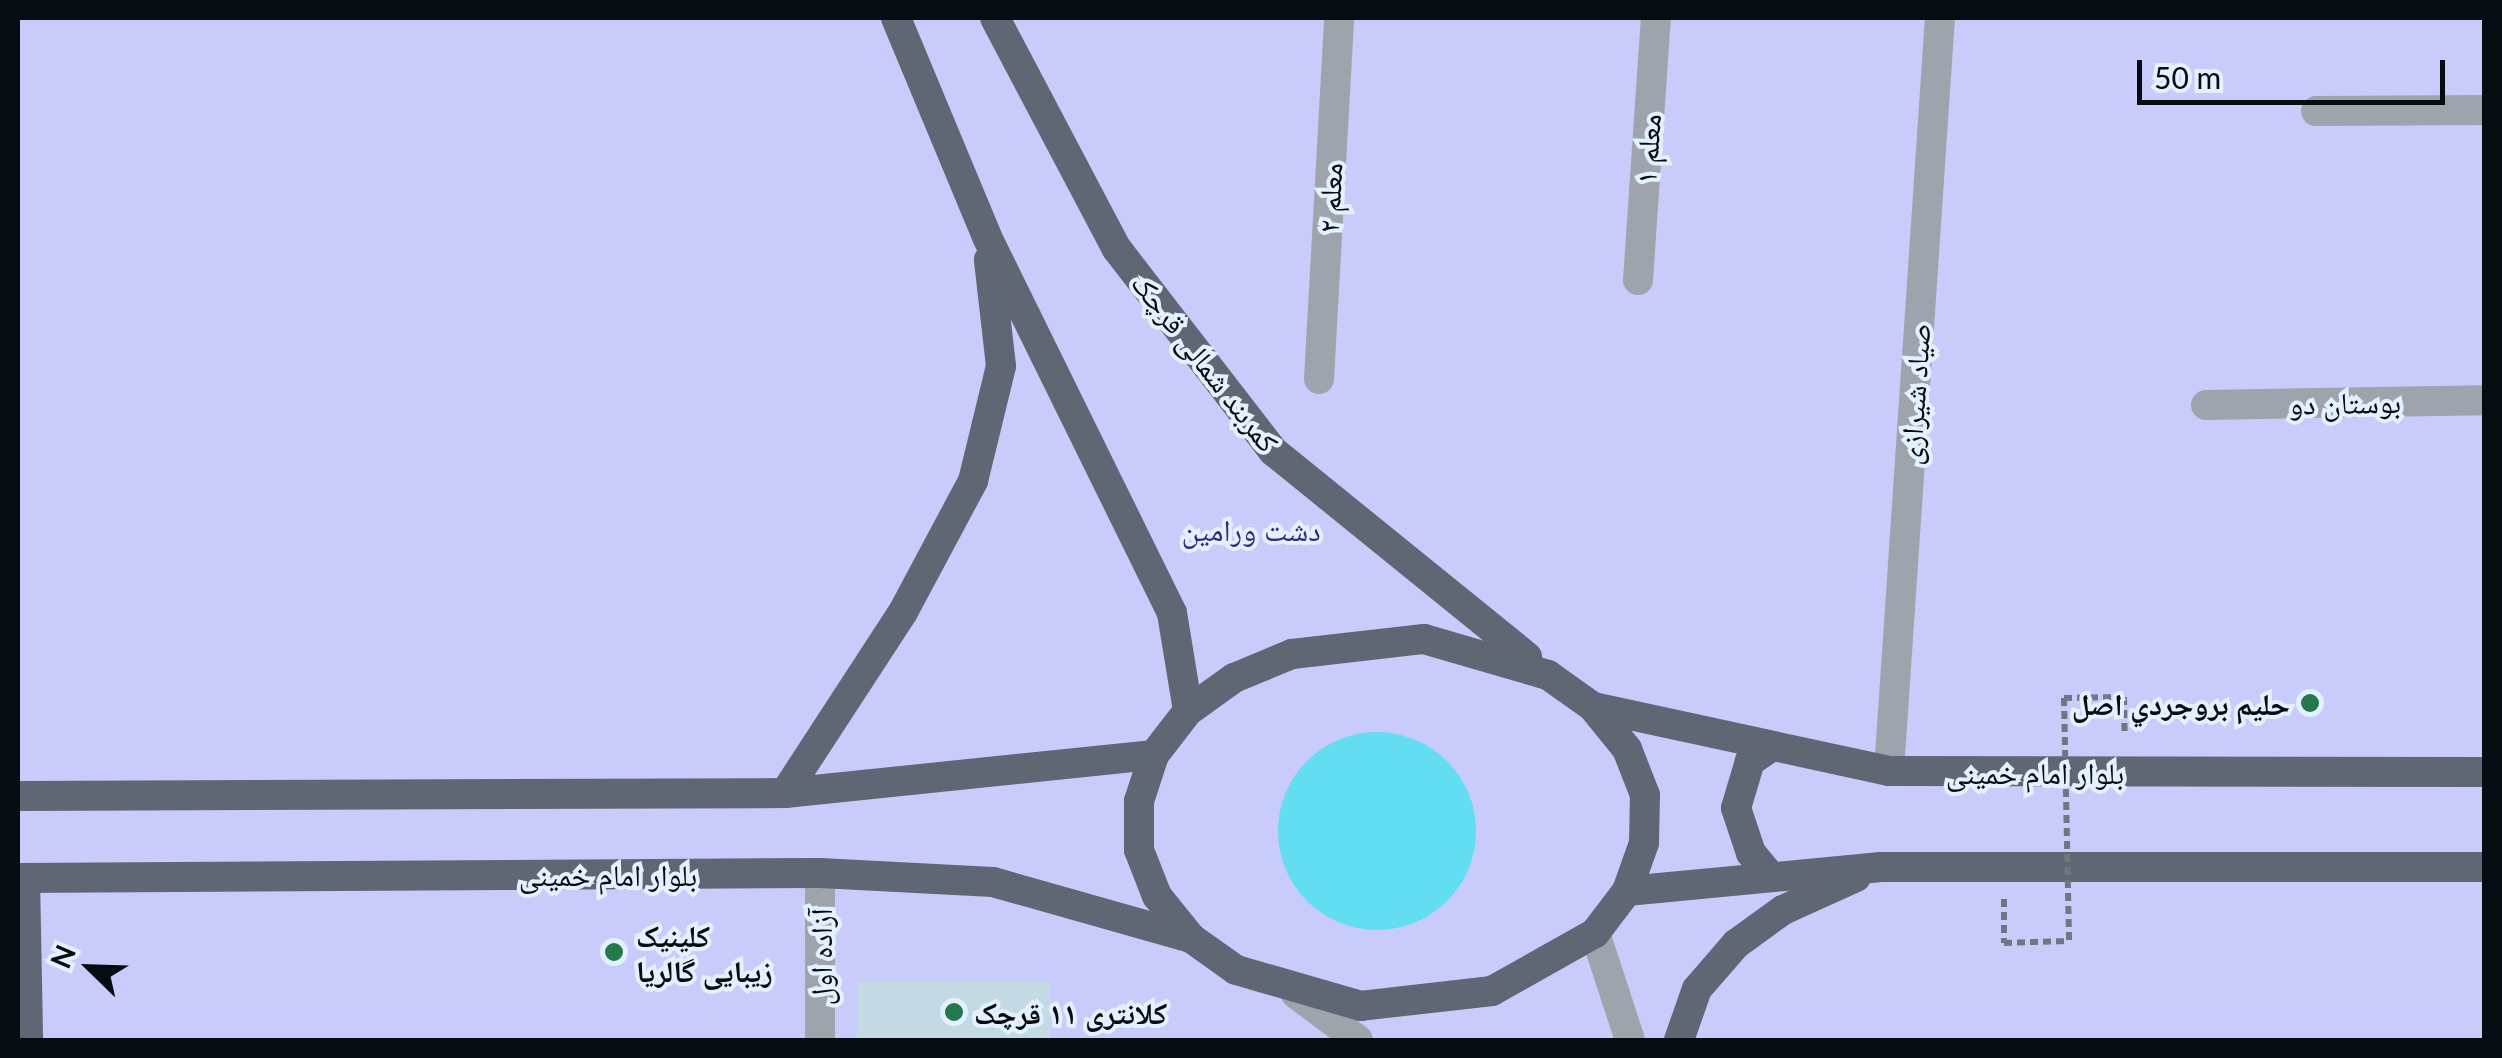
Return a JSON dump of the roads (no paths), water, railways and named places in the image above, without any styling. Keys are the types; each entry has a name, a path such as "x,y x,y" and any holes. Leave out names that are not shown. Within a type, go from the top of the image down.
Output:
{"main road":[{"path":"896,18 987,238 1172,614 1188,711"},
{"name":"کمربند شمالی قرچک","path":"995,18 1117,250 1274,451 1548,675"},
{"path":"784,793 903,612 973,480 1000,366 987,238"},
{"path":"1424,639 1548,675 1594,707 1627,749 1645,795 1644,844 1627,891 1595,934 1492,992 1361,1006 1296,994 1236,970 1191,938 1157,896 1139,850 1139,801 1154,755 1188,711 1234,678 1357,641 1424,639"},
{"name":"بلوار امام خمینی","path":"1594,707 1889,772 2484,772"},
{"path":"1768,748 1750,760 1736,808 1751,853 1770,876"},
{"path":"18,796 784,793 1154,755"},
{"path":"1627,891 1881,866 2484,868"},
{"path":"1679,1040 1697,989 1736,944 1783,910 1881,866"},
{"name":"بلوار امام خمینی","path":"21,878 820,873 993,882 1191,938"},
{"path":"21,878 28,1040"}],"street":[{"name":"معلم ۲","path":"1319,379 1339,18"},
{"name":"معلم ۱","path":"1638,280 1656,18"},
{"name":"صیاد شیرازی","path":"1889,772 1940,18"},
{"path":"2316,112 2484,110"},
{"name":"بوستان دو","path":"2206,405 2484,400"},
{"name":"آزاده اول","path":"820,873 820,1040"},
{"path":"1595,934 1630,1040"},
{"path":"1296,994 1358,1040"}],"place":[{"name":"حليم بروجردي اصل","path":"2310,703"},
{"name":"کلینیک زیبایی گالریا","path":"614,952"},
{"name":"کلانتری ۱۱ قرچک","path":"954,1012"}],"park label":[{"name":"دشت ورامین","path":"1251,529"}]}
